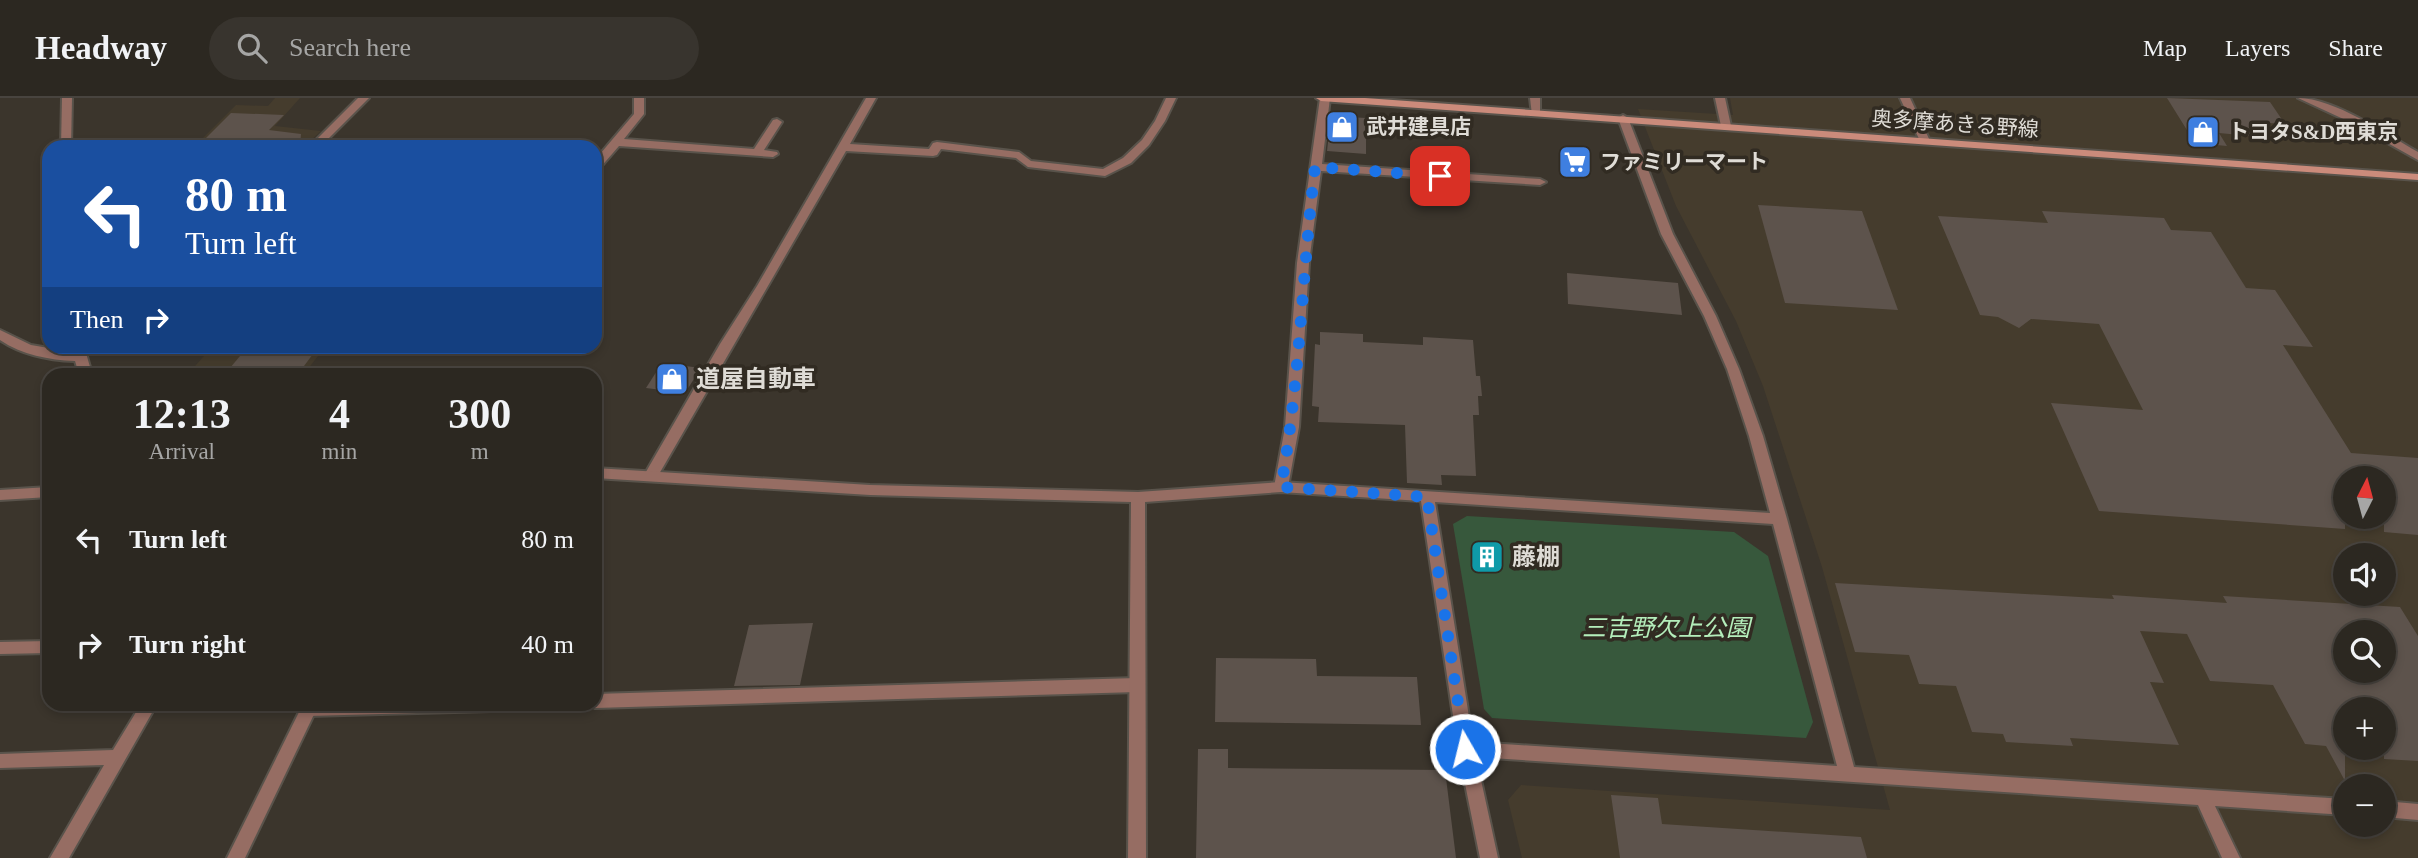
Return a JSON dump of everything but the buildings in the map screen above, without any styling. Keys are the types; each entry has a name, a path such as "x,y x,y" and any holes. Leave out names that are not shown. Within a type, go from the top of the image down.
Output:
{"main road":[{"name":"奥多摩あきる野線","path":"1323,98 2418,177"}],"street":[{"path":"66,140 67,98"},
{"path":"321,140 364,98"},
{"path":"602,158 639,114 639,98"},
{"path":"650,477 871,98"},
{"path":"842,147 933,153 937,145 1019,155 1028,164 1105,173 1116,169 1142,149 1171,98"},
{"path":"1281,487 1292,427 1303,263 1323,98"},
{"path":"1535,98 1536,113"},
{"path":"1720,98 1726,125"},
{"path":"1905,98 1925,141"},
{"path":"2303,98 2356,121 2418,158"},
{"path":"1623,118 1667,234 1710,316 1733,369 1780,519 1848,774"},
{"path":"757,153 777,122"},
{"path":"615,142 773,154"},
{"path":"1315,167 1540,182"},
{"path":"0,334 7,341 42,351"},
{"path":"602,474 870,490 1138,497 1281,487 1780,519"},
{"path":"0,495 42,492"},
{"path":"1137,858 1138,497"},
{"path":"1427,497 1465,749 1489,858"},
{"path":"0,648 42,647"},
{"path":"602,701 1138,685"},
{"path":"59,858 145,711"},
{"path":"236,858 307,711"},
{"path":"1465,749 2333,806"},
{"path":"0,761 117,757"},
{"path":"2203,797 2231,858"},
{"path":"2396,810 2418,812"}],"shaded area":[{"path":"275,98 300,98 275,126 321,131 311,140 201,140 236,105 268,106"},
{"path":"1730,98 2418,98 2418,858 1522,858 1508,800 1521,785 1890,810 1822,567 1763,386 1736,321 1676,206 1638,109 1733,115"},
{"path":"206,354 320,354 309,368 193,368"}],"green space":[{"name":"三吉野欠上公園","path":"1467,516 1734,532 1768,556 1813,722 1806,738 1492,718 1484,709 1453,524"}],"place":[{"name":"武井建具店","path":"1342,127"},
{"name":"トヨタS&D西東京","path":"2203,132"},
{"name":"ファミリーマート","path":"1575,162"},
{"name":"道屋自動車","path":"672,379"},
{"name":"藤棚","path":"1487,557"}],"route":[{"path":"1440,176 1315,167 1303,263 1292,427 1281,487 1427,497 1465,749"}]}
